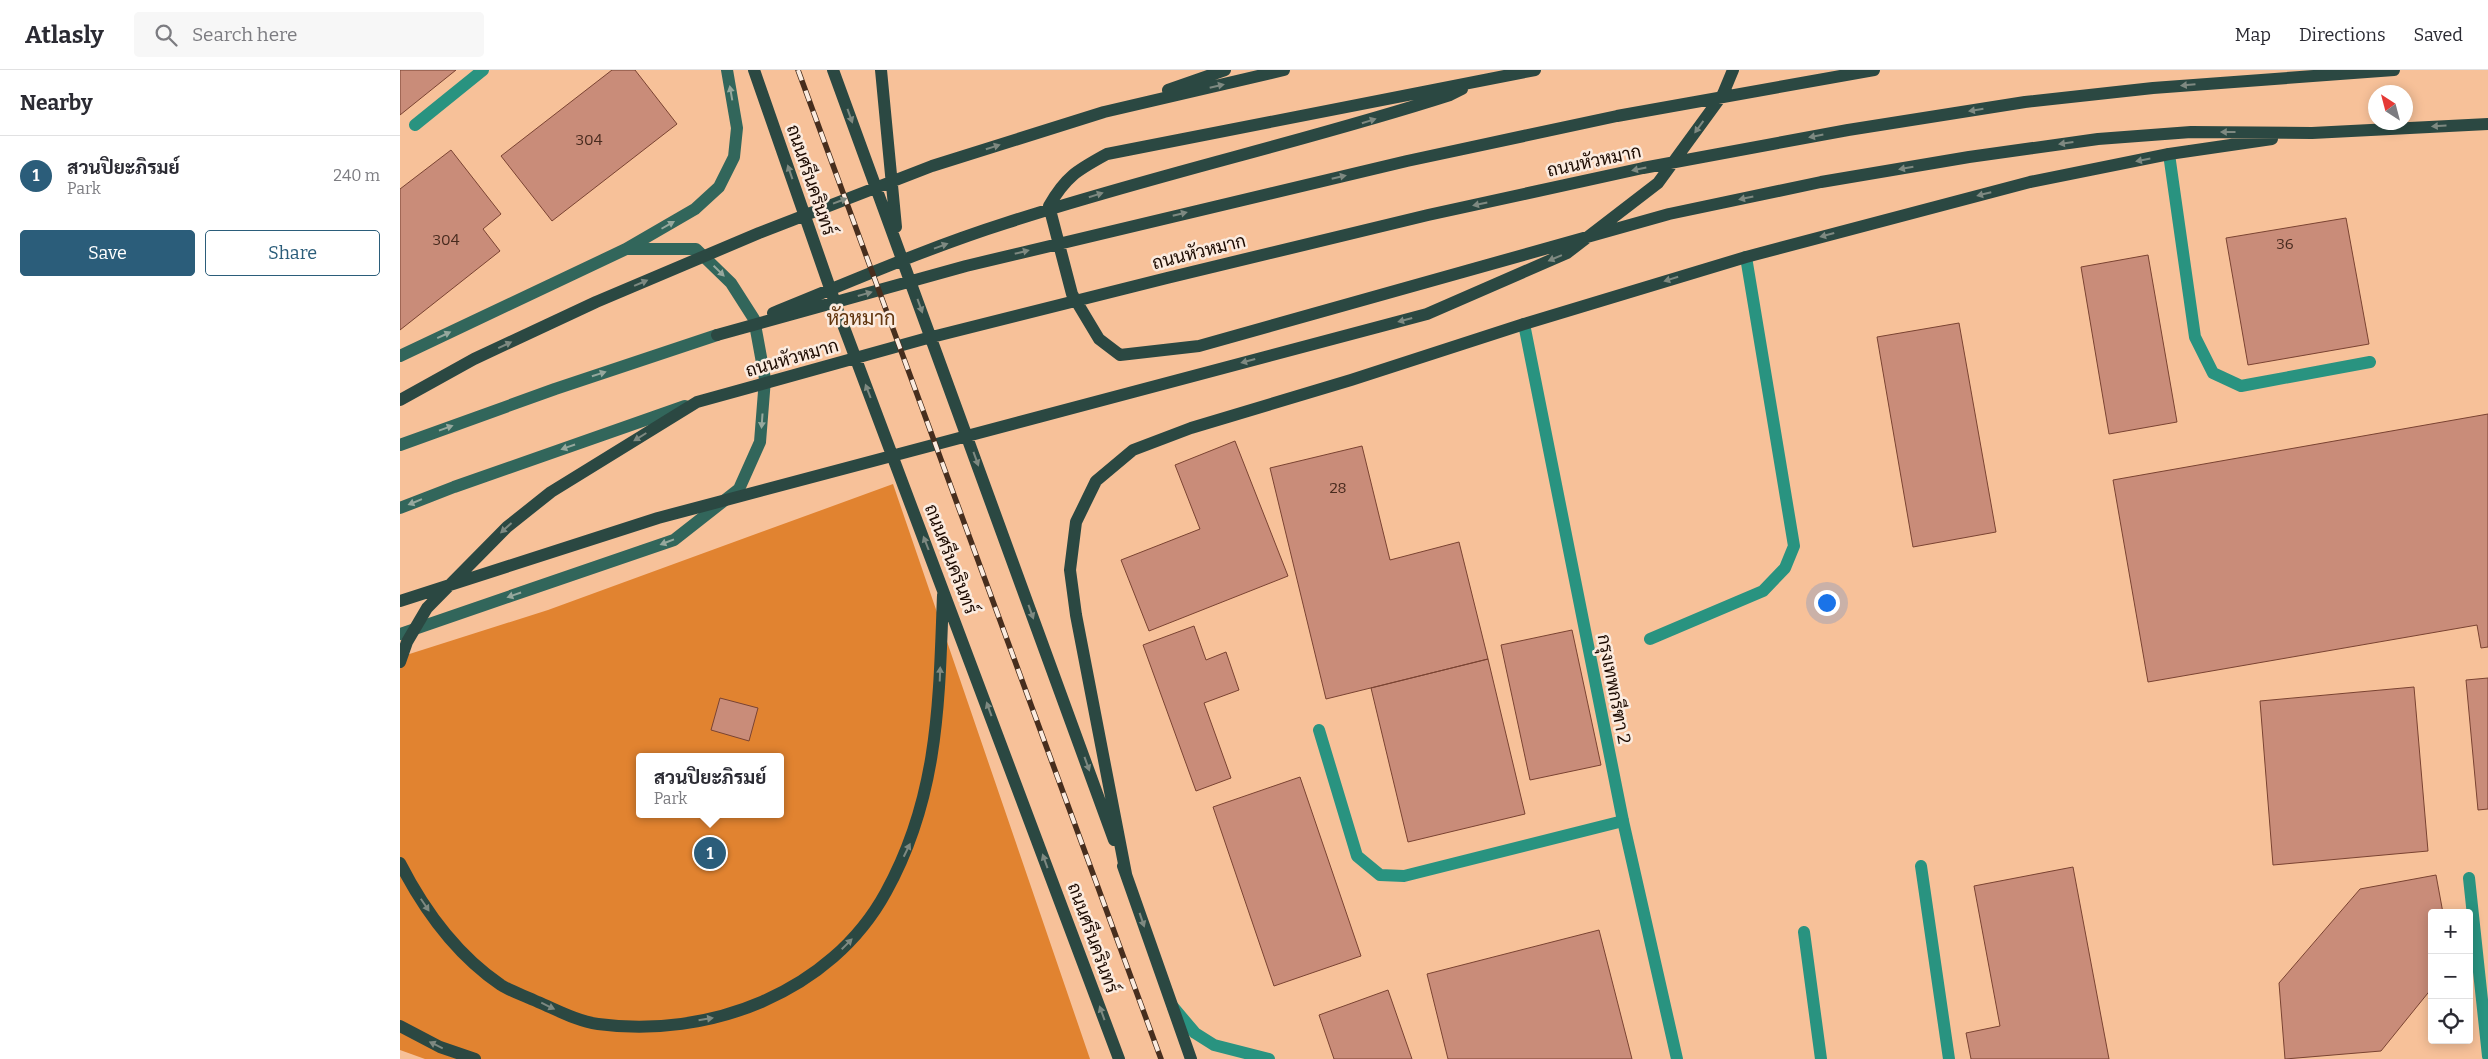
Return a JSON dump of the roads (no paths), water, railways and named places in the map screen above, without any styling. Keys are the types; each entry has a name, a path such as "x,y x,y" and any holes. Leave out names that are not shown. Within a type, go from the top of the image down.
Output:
{"main road":[{"path":"400,356 626,249 695,209 719,187 734,157 737,128 727,70"},
{"name":"ถนนศรีนครินทร์","path":"754,70 839,314 944,588 1119,1059"},
{"path":"833,70 898,244 1192,1059"},
{"path":"882,70 898,244"},
{"path":"400,400 474,359 596,302 759,233 932,166 1104,112 1225,70"},
{"path":"1104,112 1284,70"},
{"path":"717,336 905,259 1005,223 1128,186 1360,124 1450,95 1500,70"},
{"path":"1535,70 1107,154 1076,171 1060,186 1049,206 1072,294 1099,339 1120,355 1153,352 1198,346 1669,214 1821,182 1969,157 2098,139 2191,132 2312,133 2488,124"},
{"path":"400,601 658,518 1427,314 1567,253 1658,183 1722,94 1733,70"},
{"path":"400,445 555,388 717,336 966,266 1408,161 1617,116 1874,70"},
{"name":"ถนนหัวหมาก","path":"400,508 454,487 697,402 924,339 1428,215 1653,166 1848,130 2025,102 2190,85 2394,70"},
{"path":"1126,874 1076,615 1070,570 1076,522 1096,481 1133,450 1191,428 1351,380 1524,324 1746,256 2030,182 2169,154 2312,133"},
{"path":"400,634 674,540 739,489 760,442 765,378 754,319 731,284 696,249 626,249"},
{"path":"400,662 407,642 427,608 507,527 551,492 697,402"},
{"path":"400,863 423,904 468,958 502,986 563,1014 596,1024 649,1028 731,1015 778,994 819,970 852,940 886,894 912,841 929,779 939,706 944,588"},
{"path":"400,1026 440,1047 475,1059"}],"street":[{"path":"415,125 483,70"},
{"path":"2169,154 2195,337 2213,373 2241,386 2370,362"},
{"path":"1650,639 1762,591 1785,568 1794,546 1746,256"},
{"name":"กรุงเทพกรีฑา 2","path":"1524,324 1623,821 1677,1059"},
{"path":"1319,730 1357,856 1380,875 1404,876 1623,821"},
{"path":"1921,866 1949,1059"},
{"path":"2469,878 2488,1056"},
{"path":"1804,932 1822,1059"},
{"path":"1172,1005 1195,1033 1214,1045 1268,1059"}],"railway":[{"path":"798,70 1161,1059"}],"place":[{"name":"สวนปิยะภิรมย์","path":"710,853"}],"district":[{"name":"หัวหมาก","path":"861,318"}]}
